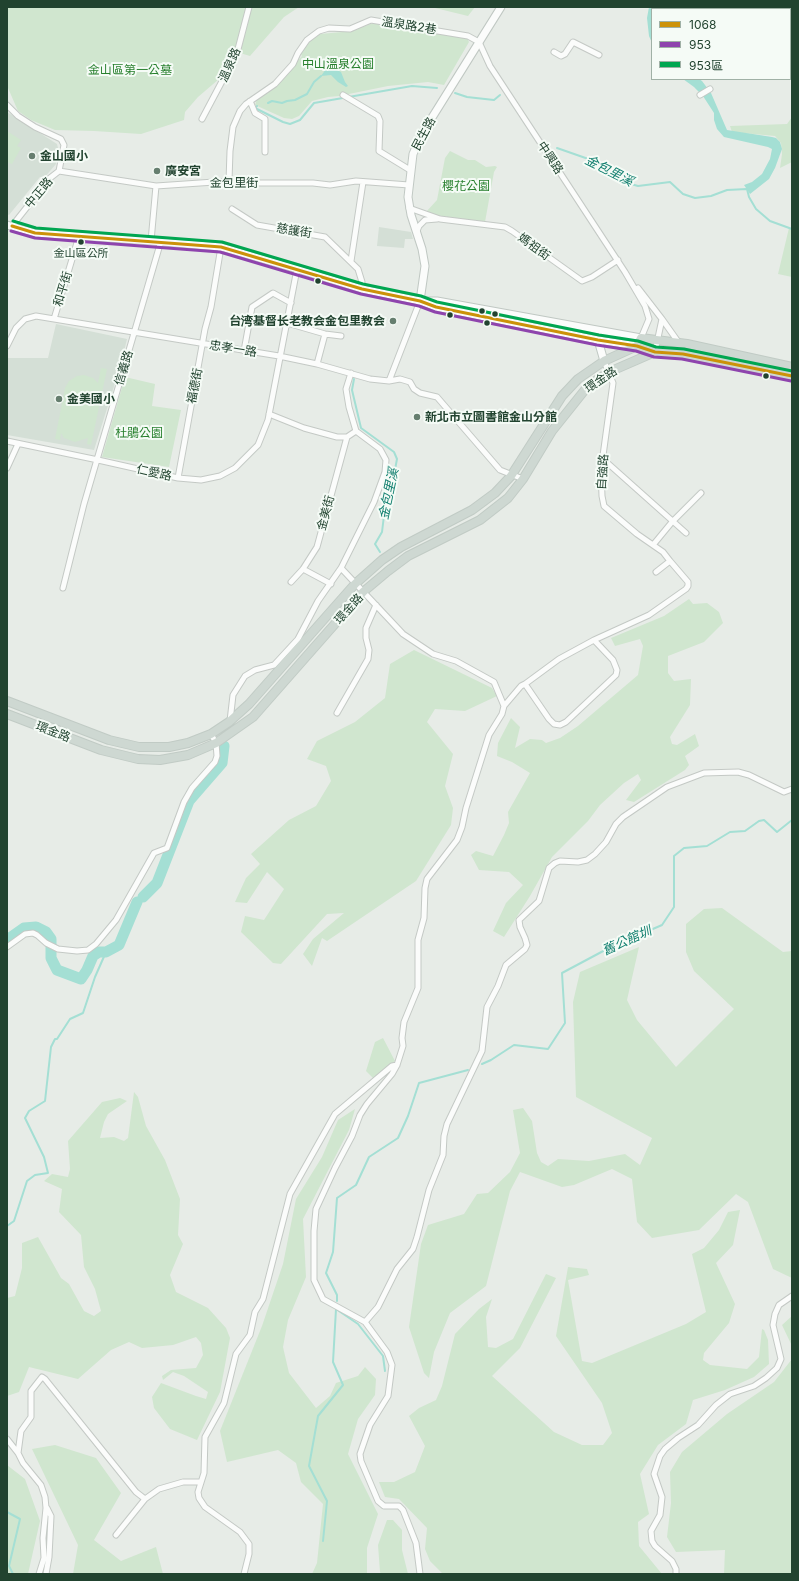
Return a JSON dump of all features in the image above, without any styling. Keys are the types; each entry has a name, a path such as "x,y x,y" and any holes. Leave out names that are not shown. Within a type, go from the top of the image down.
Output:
{"main road":[{"path":"792,367 781,370 683,354 655,352 637,346 641,338 679,344 781,370 792,376"},
{"name":"環金路","path":"7,701 109,740 140,747 169,747 188,743 211,734 230,722 249,704 355,584 382,560 401,547 472,510 495,493 512,475 562,396 578,379 604,361 637,346"},
{"name":"環金路","path":"7,714 101,750 138,759 160,760 188,755 216,743 253,717 364,592 388,571 408,556 480,520 508,498 523,479 552,431 573,402 588,386 609,372 655,352"}],"street":[{"name":"溫泉路","path":"202,119 237,53 248,7"},
{"name":"民生路","path":"420,301 425,266 422,249 409,208 408,197 413,154 423,132 501,7"},
{"name":"溫泉路2巷","path":"250,101 275,84 292,64 307,40 323,29 350,29 371,20 468,36 480,42"},
{"name":"中興路","path":"480,42 490,66 618,260 646,306 649,319 641,338"},
{"path":"554,52 561,56 565,54 573,42 599,55"},
{"path":"700,95 710,89"},
{"path":"343,95 378,116 380,121 379,150 410,170"},
{"path":"228,181 233,127 240,111 250,101 255,113 265,119 265,152"},
{"name":"中正路","path":"7,104 24,119 60,139 64,145 59,171 50,178 9,228"},
{"name":"金包里街","path":"59,171 156,186 228,181 260,183 313,183 330,185 356,181 409,185"},
{"path":"351,261 363,182"},
{"path":"151,241 156,186"},
{"name":"媽祖街","path":"409,208 440,218 505,227 512,230 582,281 592,277 618,260"},
{"name":"慈護街","path":"232,209 258,225 325,237 358,269 362,282 362,289"},
{"name":"媽祖街","path":"417,231 419,226 425,220 440,218"},
{"path":"9,228 35,233 161,241 221,247 297,268 362,289 420,301 436,307 598,340 637,346"},
{"name":"和平街","path":"54,319 79,236"},
{"name":"信義路","path":"63,588 84,504 161,241"},
{"name":"福德街","path":"178,478 221,247"},
{"name":"仁愛路","path":"7,441 178,478 202,480 220,476 235,468 258,445 269,414 297,268"},
{"name":"中興路","path":"625,272 662,319 679,344"},
{"path":"244,351 252,307 273,293 291,303"},
{"path":"420,301 436,301 641,338"},
{"path":"389,381 420,301"},
{"name":"忠孝一路","path":"7,346 16,328 25,319 36,316 202,345 279,356 317,364 370,379 389,381 400,380 410,382 414,389 420,393 437,397 500,470 523,479"},
{"path":"655,352 662,319"},
{"path":"287,323 325,334 341,336"},
{"path":"317,364 325,334"},
{"path":"598,340 604,361"},
{"name":"自強路","path":"594,640 649,615 686,589 688,586 688,582 663,552 604,506 601,470 613,383 604,361"},
{"path":"230,722 233,695 245,676 255,670 274,665 298,639 318,601 341,568 374,502 385,472 386,460 380,450 356,431 349,407 346,389 351,373"},
{"path":"269,414 304,428 337,438 347,437 356,431"},
{"name":"金美街","path":"291,582 303,569 317,547 347,437"},
{"path":"7,468 18,444"},
{"path":"603,459 686,533"},
{"path":"653,545 672,522 701,493"},
{"path":"656,572 670,561"},
{"path":"341,568 403,634 433,654 456,661 494,682 504,706"},
{"path":"303,569 331,584"},
{"path":"337,713 368,659 369,650 366,638 366,628 376,605"},
{"path":"420,1574 416,1543 403,1510 399,1506 384,1506 378,1501 361,1461 360,1454 370,1425 388,1396 392,1365 387,1352 365,1322 323,1299 314,1280 314,1230 316,1209 352,1136 360,1115 367,1104 392,1074 397,1065 403,1046 402,1038 404,1022 418,988 418,940 424,918 425,888 427,879 446,855 460,833 488,735 502,714 504,706 521,686 559,659 594,640 616,664 616,675 566,722 560,725 554,724 549,719 525,684"},
{"path":"7,947 25,934 33,933 55,948 77,951 88,950 96,944 116,920 154,853 167,848 184,802 192,788 215,762 217,756 216,743 211,734"},
{"path":"365,1322 378,1307 397,1269 413,1249 429,1190 442,1159 444,1136 447,1124 482,1051 487,1007 498,986 506,965 525,949 527,945 519,920 539,901 549,868 555,863 587,860 606,842 616,824 623,817 667,787 704,773 738,772 749,775 784,792 792,789"},
{"path":"244,1574 249,1554 249,1544 240,1532 205,1507 199,1498 198,1492 204,1474 205,1437 224,1403 236,1354 250,1335 255,1312 263,1299 270,1268 284,1224 290,1194 335,1114 392,1066 397,1065"},
{"path":"676,1574 676,1569 672,1561 655,1546 652,1541 651,1531 660,1515 662,1497 654,1474 660,1456 665,1449 678,1438 698,1425 721,1401 730,1394 754,1386 777,1368 781,1359 773,1325 775,1314 779,1305 792,1296"},
{"path":"18,1453 21,1431 31,1417 31,1391 42,1378 45,1379 136,1492 145,1499"},
{"path":"7,1439 18,1453 23,1463 41,1485 45,1497 46,1508 43,1538 44,1558 39,1574"},
{"path":"116,1535 145,1499 159,1489 183,1482 201,1482"},
{"path":"46,1508 51,1516 49,1557 46,1574"}],"shaded area":[{"name":"金山國小","path":"7,112 57,144 58,148 56,164 44,178 40,177 9,215 7,214"},
{"path":"379,227 411,232 413,239 405,239 404,248 377,246"},
{"name":"金美國小","path":"56,324 127,339 121,364 94,450 7,435 7,358 48,358"}],"green space":[{"name":"金山區第一公墓","path":"7,7 246,7 236,51 226,73 198,97 185,112 184,120 141,134 55,130 31,120 18,111 8,88 7,80"},
{"path":"252,7 299,7 284,17 250,56 240,53"},
{"path":"431,7 475,7 468,16"},
{"name":"中山溫泉公園","path":"373,23 467,38 469,42 444,85 428,82 388,86 328,97 312,101 299,116 292,119 284,118 255,105 257,99 281,80 302,56 300,53 308,43 320,34 353,31"},
{"path":"792,117 792,162 780,168 782,154 781,143 775,136 732,132 730,126 787,124"},
{"path":"7,131 21,140 17,146 21,148 12,164 7,162"},
{"name":"櫻花公園","path":"450,151 468,160 475,160 486,167 497,167 494,172 485,222 434,215 426,212 437,200 445,158"},
{"path":"789,228 792,229 792,277 778,274"},
{"path":"101,368 107,369 91,445 87,444 88,438 75,442 64,438 61,433 60,440 55,439 65,388 69,381 77,376 84,375 93,378 98,383"},
{"name":"杜鵑公園","path":"125,377 155,384 152,406 181,410 169,467 102,457"},
{"path":"689,599 693,604 707,603 719,612 723,623 704,642 668,656 668,673 674,681 691,679 690,705 670,737 672,744 677,745 695,734 699,746 685,756 689,765 685,770 634,802 626,800 641,780 638,774 624,783 600,805 588,821 552,857 530,896 504,937 493,931 506,903 523,885 509,872 479,870 471,855 476,851 493,856 509,823 508,812 530,773 512,762 497,756 498,743 511,718 520,727 515,748 530,739 542,740 546,743 560,738 578,726 638,675 643,646 640,639 615,646 611,638 664,616"},
{"path":"414,650 492,688 497,696 465,711 435,709 427,722 453,754 445,786 453,808 451,825 416,881 327,941 322,938 312,966 303,954 313,939 344,913 327,914 281,964 273,963 241,932 245,916 264,920 284,889 267,872 247,903 235,902 246,878 260,864 251,854 289,820 316,806 331,781 326,766 307,759 317,741 355,722 385,698 390,664"},
{"path":"722,908 783,952 792,951 792,1278 773,1269 748,1202 736,1194 699,1230 652,1238 637,1222 632,1179 612,1169 574,1185 562,1187 520,1172 510,1191 486,1286 450,1313 434,1352 429,1378 424,1373 409,1327 421,1244 428,1225 464,1214 477,1194 488,1193 510,1172 520,1153 513,1110 523,1108 532,1121 537,1153 541,1162 548,1166 558,1159 589,1161 625,1154 640,1165 652,1138 576,1097 573,1002 580,972 639,947 627,1000 637,1020 676,1067 734,1009 694,971 686,952 686,924 704,909"},
{"path":"383,1038 395,1061 374,1079 366,1071 375,1042"},
{"path":"134,1092 138,1097 146,1126 165,1160 180,1199 178,1235 183,1244 170,1275 176,1292 208,1308 226,1328 230,1338 220,1392 197,1440 170,1429 154,1408 152,1397 161,1383 206,1399 208,1392 184,1376 173,1372 163,1380 162,1376 171,1370 196,1368 203,1355 201,1343 196,1337 173,1345 142,1348 129,1342 111,1350 78,1379 29,1367 19,1392 7,1396 7,1298 15,1296 22,1268 22,1243 38,1237 61,1278 69,1284 84,1311 94,1316 101,1311 95,1289 84,1267 81,1235 59,1212 62,1189 44,1181 52,1174 68,1177 70,1169 68,1141 102,1102 120,1098 127,1101 108,1114 104,1122 100,1138 114,1137 124,1141 128,1138"},
{"path":"355,1109 349,1130 303,1219 306,1277 288,1320 283,1347 289,1373 316,1408 330,1396 336,1383 358,1376 365,1367 376,1379 375,1395 358,1419 348,1454 378,1514 367,1548 367,1574 312,1574 317,1563 323,1504 301,1482 296,1463 278,1450 227,1462 220,1431 262,1326 283,1264 296,1199 322,1157 338,1120"},
{"path":"740,1210 733,1245 716,1263 735,1304 729,1323 704,1353 703,1360 710,1365 747,1369 759,1357 762,1329 764,1330 768,1340 769,1364 754,1377 725,1390 693,1400 686,1424 658,1445 640,1474 649,1514 638,1522 639,1546 662,1574 443,1574 430,1561 425,1549 427,1528 399,1499 385,1497 379,1482 394,1482 415,1472 425,1446 409,1416 419,1408 436,1400 442,1386 455,1334 479,1309 492,1299 486,1317 488,1347 496,1348 513,1339 546,1274 556,1278 520,1348 492,1376 554,1432 582,1445 603,1445 612,1433 602,1403 556,1336 568,1267 587,1269 589,1275 568,1280 582,1361 592,1363 686,1324 706,1312 692,1254 704,1248 719,1230 728,1212"},
{"path":"792,1316 792,1346 782,1325"},
{"path":"792,1359 792,1574 724,1574 725,1550 676,1552 667,1537 671,1503 670,1472 682,1452 727,1414 774,1382"},
{"path":"55,1445 96,1458 121,1493 94,1540 121,1561 156,1547 163,1574 73,1574 78,1545 32,1449"},
{"path":"7,1465 25,1479 40,1521 28,1574 7,1574"},
{"path":"387,1520 393,1520 402,1530 402,1550 408,1574 381,1574 380,1572 378,1545"}],"water":[{"path":"649,7 665,7 651,8 651,41 649,36 647,18"},
{"path":"326,69 341,72 348,86 346,87 338,82 331,75 321,76"},
{"path":"684,80 702,81 711,93 727,130 772,137 776,138 780,142 782,149 769,179 750,194 744,185 752,182 762,174 770,159 772,149 724,137 717,129 714,120 714,113 703,96"}],"waterway":[{"path":"268,103 272,101 282,103 295,100 307,94 314,82 321,76"},
{"name":"金包里溪","path":"257,106 255,108 290,124 300,120 314,103 412,86 437,88"},
{"name":"金包里溪","path":"455,93 467,97 494,100 500,95"},
{"name":"金包里溪","path":"557,148 597,162 624,182 638,186 670,182 683,194 695,198 711,196 727,190 747,189 749,197 756,209 770,221 792,229"},
{"name":"金包里溪","path":"354,379 352,390 361,428 394,452 397,459 393,480 386,499 382,532 375,544 380,552"},
{"path":"143,897 157,883 189,801 222,763 224,746"},
{"name":"舊公館圳","path":"482,1064 514,1045 548,1049 565,1023 562,973 607,949 662,925 674,907 674,856 684,848 707,846 730,832 745,831 759,821 764,820 777,832 792,820"},
{"name":"金包里溪","path":"7,940 24,928 36,927 46,932 51,939 51,958 57,970 81,979 93,956 99,952 106,952 119,945 137,902"},
{"path":"7,1226 14,1221 27,1181 35,1175 48,1173 44,1157 25,1118 29,1111 45,1101 51,1047 70,1019 83,1013 95,977 106,952"},
{"name":"舊公館圳","path":"337,1301 337,1295 326,1273 333,1252 337,1198 356,1185 369,1157 398,1138 408,1116 419,1083 468,1070"},
{"path":"336,1309 358,1324 383,1356 385,1371"},
{"name":"舊公館圳","path":"323,1541 327,1501 309,1466 318,1416 343,1385 333,1362 336,1309"},
{"path":"7,1512 20,1519 9,1566 13,1574"}],"transit line":[{"name":"953區","path":"13,221 36,228 222,242 363,284 421,296 437,302 599,335 638,341 656,347 684,349 792,371"},
{"name":"1068","path":"12,226 35,233 221,247 362,289 420,301 436,307 598,340 637,346 655,352 683,354 792,376"},
{"name":"953","path":"11,231 35,238 220,252 361,294 419,306 435,312 597,345 636,351 654,357 682,359 791,381"}],"place":[{"name":"金山國小","path":"32,156"},
{"name":"廣安宮","path":"157,171"},
{"name":"金山區公所","path":"81,242"},
{"name":"台湾基督长老教会金包里教会","path":"393,321"},
{"name":"金美國小","path":"59,399"},
{"name":"新北市立圖書館金山分館","path":"417,417"}]}
